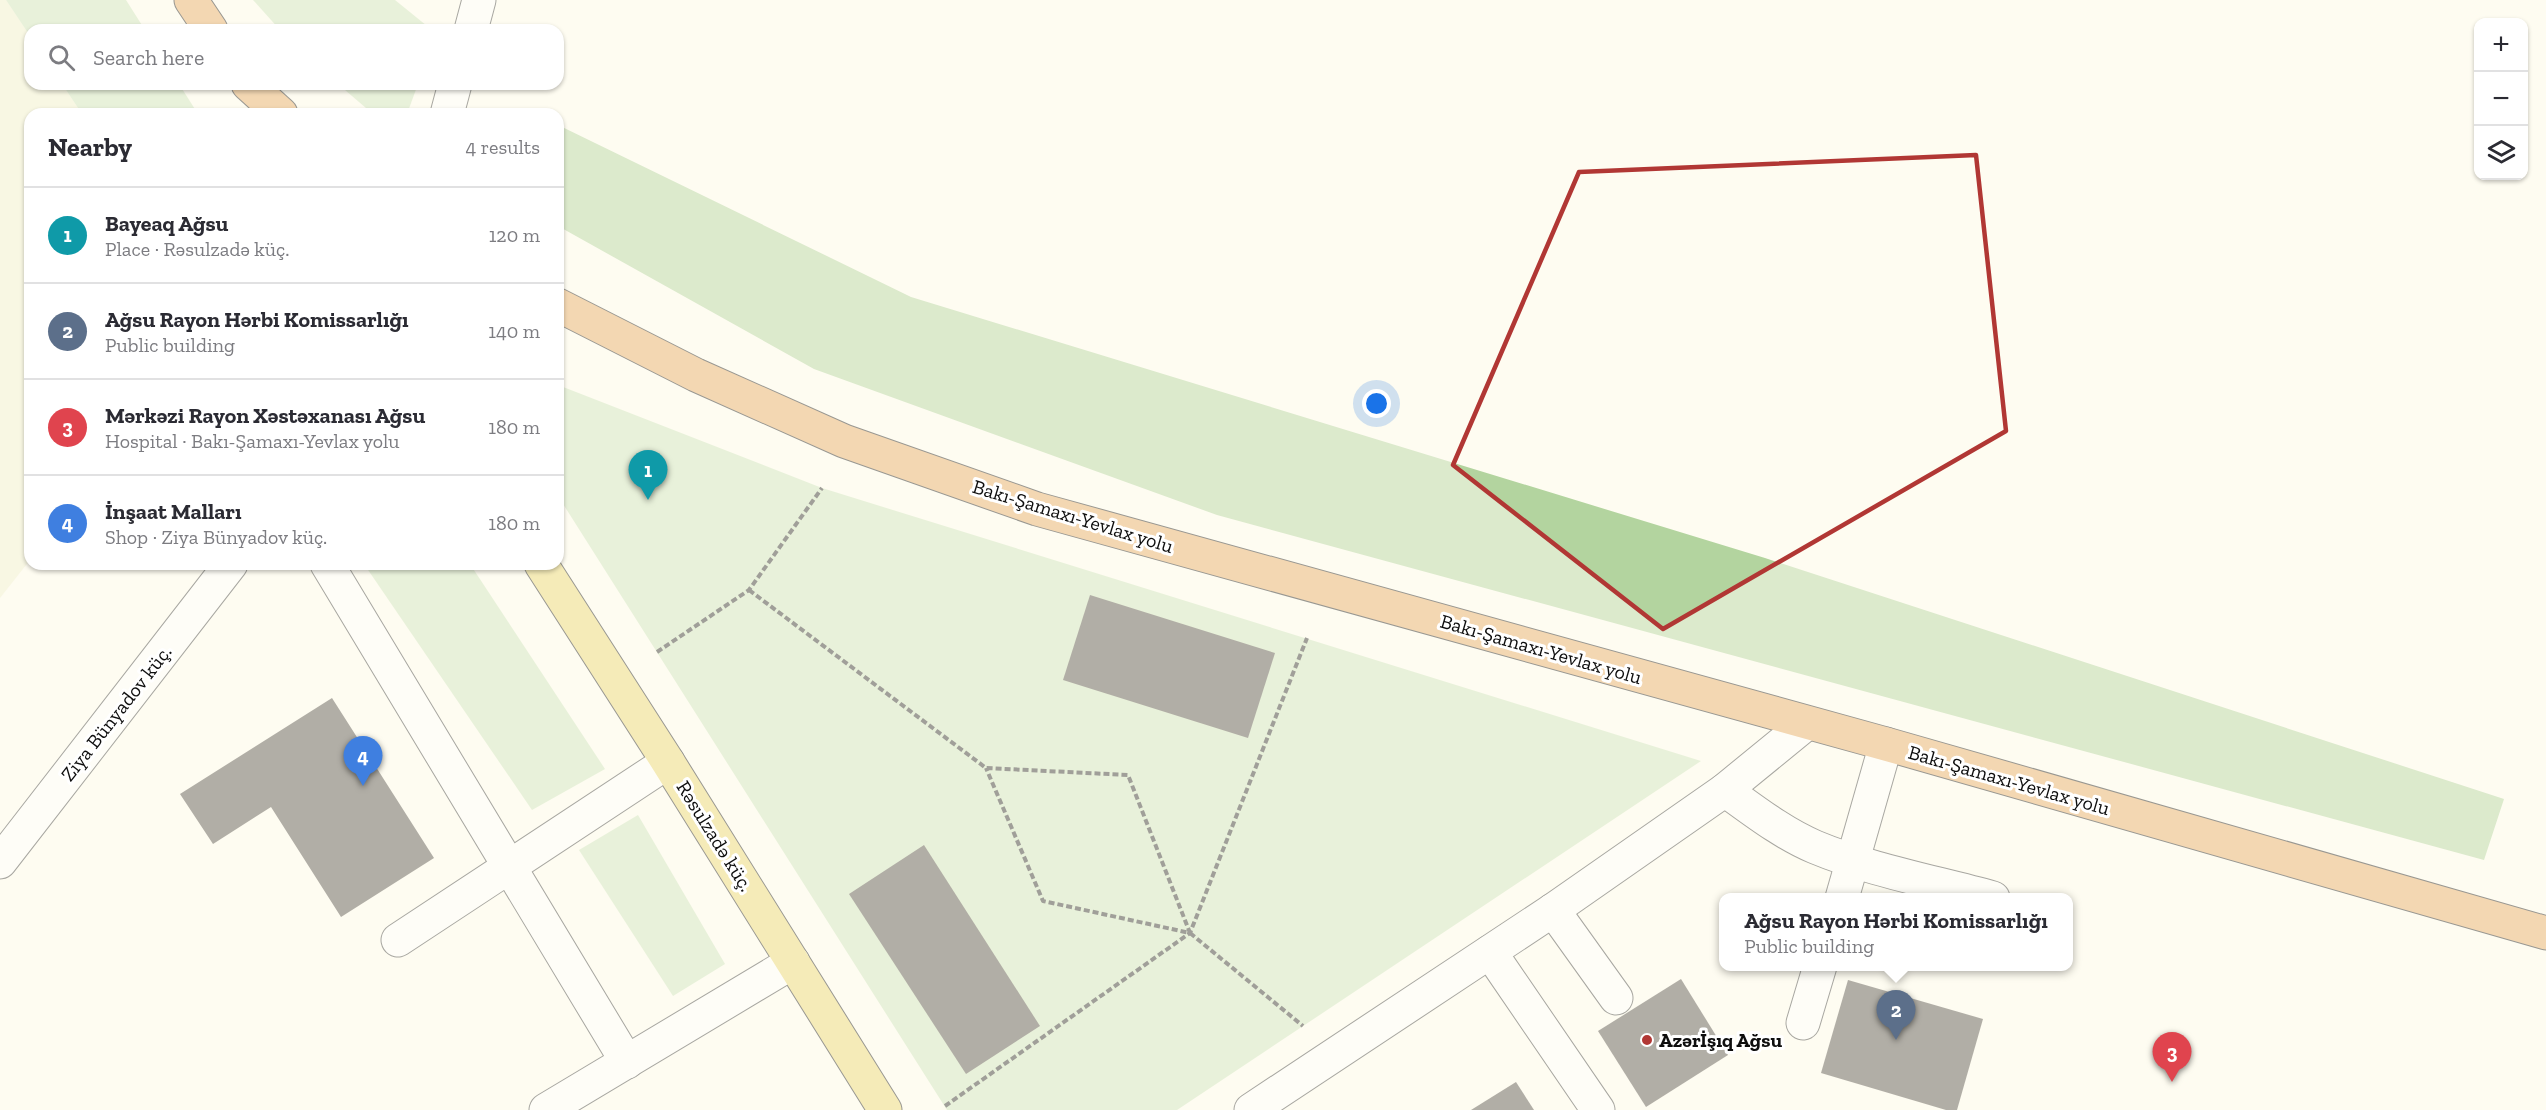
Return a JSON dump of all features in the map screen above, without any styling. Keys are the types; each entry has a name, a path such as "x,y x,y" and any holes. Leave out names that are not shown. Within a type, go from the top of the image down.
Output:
{"highway":[{"path":"191,0 207,24"},
{"path":"254,90 274,108"},
{"name":"Bakı-Şamaxı-Yevlax yolu","path":"564,308 696,375 844,441 1037,509 1886,744 2546,933"}],"main road":[{"path":"250,90 261,108"},
{"name":"Rəsulzadə küç.","path":"545,570 668,762 885,1110"}],"street":[{"path":"449,108 453,90"},
{"path":"564,323 609,332"},
{"name":"Ziya Bünyadov küç.","path":"0,862 226,570"},
{"path":"331,570 627,1062"},
{"path":"1251,1110 1553,910 1725,790 1807,723"},
{"path":"1843,893 1886,744"},
{"path":"398,940 668,762"},
{"path":"1725,790 1786,832 1814,846 1854,860 1978,893"},
{"path":"1553,910 1616,998"},
{"path":"1490,952 1598,1110"},
{"path":"546,1110 793,962"},
{"path":"1803,1023 1819,971"}],"path":[{"path":"657,652 749,590 822,488"},
{"path":"749,590 986,768 1043,901 1190,933 1303,1026"},
{"path":"945,1107 1190,933 1307,638"},
{"path":"986,768 1128,775 1190,933"}],"highlighted area":[{"path":"1976,155 2006,431 1663,629 1453,465 1579,172"}],"green space":[{"path":"0,0 6,0 24,27 24,90 66,90 78,108 24,108 24,568 0,598"},
{"path":"6,0 126,0 141,24 24,24 24,27"},
{"path":"253,0 395,0 425,24 275,24"},
{"path":"66,90 183,90 194,108 78,108"},
{"path":"345,90 416,90 409,108 366,108"},
{"path":"564,128 911,297 1765,558 2504,799 2484,860 1217,515 814,369 564,229"},
{"path":"564,387 822,488 1701,761 1177,1110 947,1110 564,505"},
{"path":"368,570 474,570 605,769 532,810"},
{"path":"638,815 725,964 673,996 579,850"}],"building":[{"path":"1090,595 1275,653 1248,738 1063,680"},
{"path":"332,698 434,858 341,917 271,807 213,844 180,794"},
{"path":"924,845 1040,1026 966,1074 849,894"},
{"path":"1681,979 1728,1055 1646,1107 1598,1031"},
{"path":"1848,980 1983,1019 1957,1110 1946,1110 1821,1073"},
{"path":"1516,1082 1534,1110 1471,1110"}],"place":[{"name":"Bayeaq Ağsu","path":"648,500"},
{"name":"İnşaat Malları","path":"363,786"},
{"name":"Azərİşıq Ağsu","path":"1647,1040"},
{"name":"Ağsu Rayon Hərbi Komissarlığı","path":"1896,1040"},
{"name":"Mərkəzi Rayon Xəstəxanası Ağsu","path":"2172,1082"}]}
